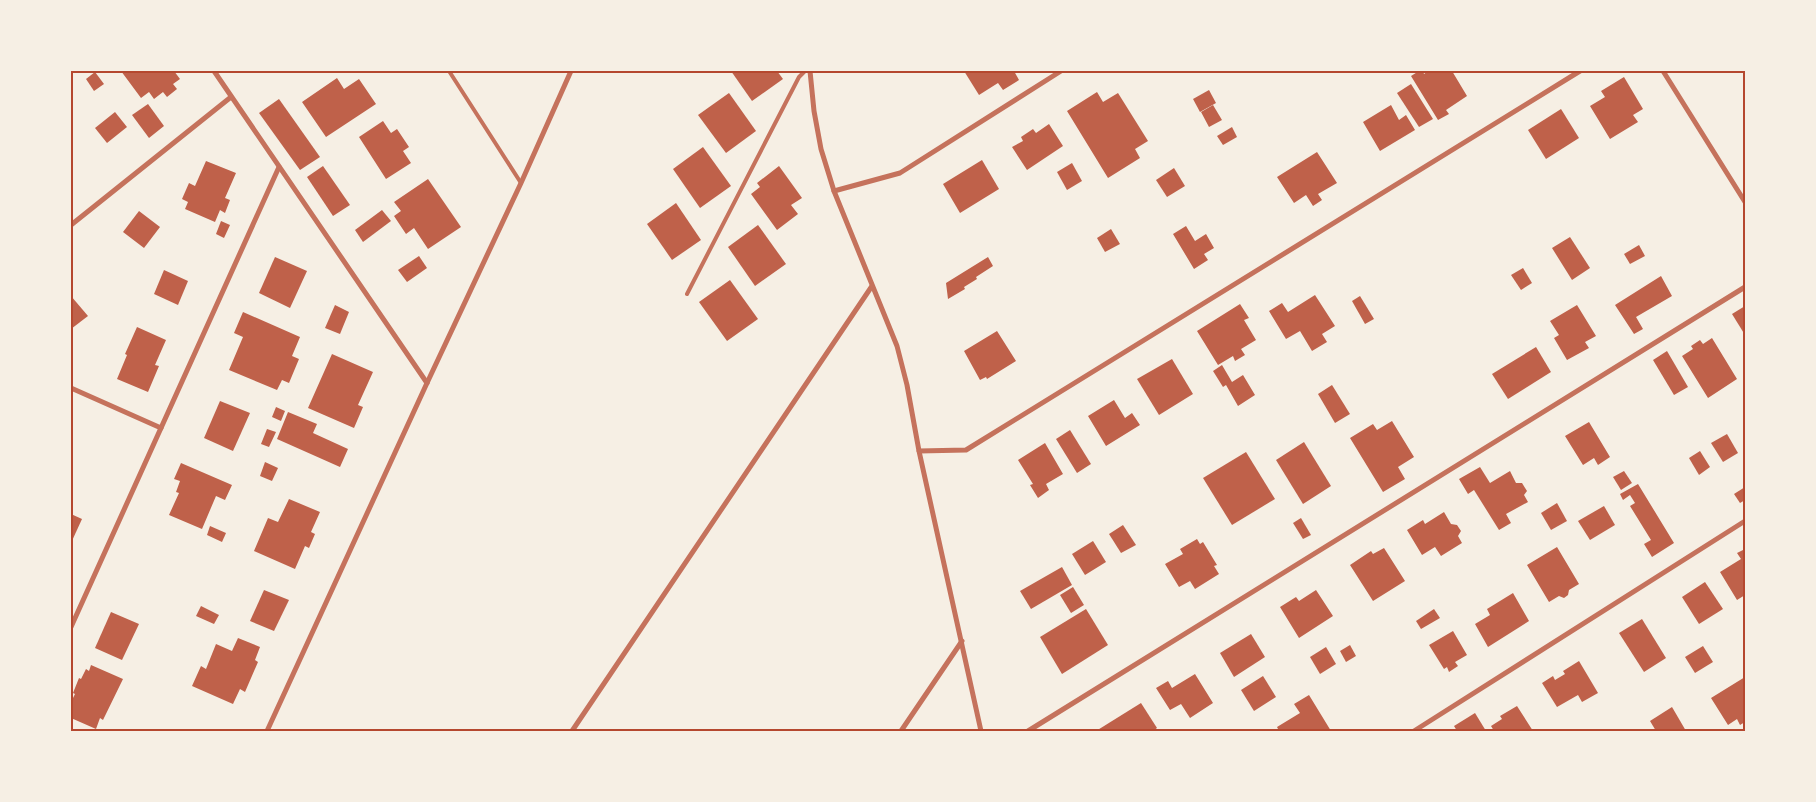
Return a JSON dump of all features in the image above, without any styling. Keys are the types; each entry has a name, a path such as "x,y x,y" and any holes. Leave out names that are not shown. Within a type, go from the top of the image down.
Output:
{"street":[{"path":"214,71 427,382"},
{"path":"267,731 571,71"},
{"path":"810,71 814,111 821,149 834,191 897,346 981,731"},
{"path":"834,191 900,173 1061,71"},
{"path":"920,451 966,450 1580,71"},
{"path":"1663,71 1745,202"},
{"path":"71,225 232,97"},
{"path":"72,626 279,167"},
{"path":"572,731 872,286"},
{"path":"1028,731 1745,286"},
{"path":"71,388 161,428"},
{"path":"1414,731 1745,521"},
{"path":"901,731 962,642"}],"lane":[{"path":"449,71 521,183"},
{"path":"687,294 799,77 805,71"}],"building":[{"path":"121,71 174,71 180,79 173,84 177,89 167,97 163,92 154,99 149,92 141,98"},
{"path":"731,71 777,71 783,79 752,101"},
{"path":"964,71 1014,71 1019,80 1003,90 998,83 979,95"},
{"path":"1419,71 1423,71 1424,74 1428,71 1452,71 1467,96 1446,110 1449,114 1438,120 1411,76"},
{"path":"95,72 104,84 94,91 86,79"},
{"path":"1624,77 1643,109 1633,115 1638,122 1610,139 1590,106 1605,97 1601,91"},
{"path":"337,78 344,89 359,79 376,104 326,137 302,102"},
{"path":"1411,84 1433,119 1419,127 1397,93"},
{"path":"1209,90 1216,103 1200,112 1193,99"},
{"path":"1097,92 1103,102 1118,93 1148,141 1135,149 1140,158 1108,178 1067,111"},
{"path":"729,93 756,131 726,153 698,115"},
{"path":"279,99 320,157 300,170 259,113"},
{"path":"148,104 164,126 149,138 132,115"},
{"path":"1213,105 1222,120 1209,127 1201,112"},
{"path":"1391,105 1399,120 1406,115 1415,130 1380,151 1363,122"},
{"path":"1561,109 1579,138 1546,159 1528,130"},
{"path":"115,112 127,127 107,143 95,128"},
{"path":"383,121 391,133 397,129 409,147 403,151 411,163 386,179 359,137"},
{"path":"1049,124 1063,146 1027,170 1012,147 1023,141 1021,137 1033,129 1036,133"},
{"path":"1232,127 1237,137 1223,145 1217,136"},
{"path":"703,147 731,186 700,208 673,169"},
{"path":"1317,152 1337,183 1318,194 1322,200 1313,206 1306,195 1294,203 1277,177"},
{"path":"982,160 999,189 960,213 943,184"},
{"path":"206,161 236,173 225,198 230,200 225,213 220,210 215,222 185,209 188,202 182,199 189,183 195,186"},
{"path":"1072,163 1082,181 1067,190 1057,172"},
{"path":"323,166 350,205 333,216 307,177"},
{"path":"779,166 802,198 791,205 798,214 777,230 751,194 760,187 757,183"},
{"path":"1174,168 1185,186 1167,197 1156,180"},
{"path":"428,179 461,227 428,249 414,228 406,234 394,216 401,211 394,202"},
{"path":"676,203 701,240 672,260 647,224"},
{"path":"382,210 391,221 363,242 355,230"},
{"path":"139,211 160,227 144,248 123,232"},
{"path":"221,221 230,225 224,238 216,234"},
{"path":"758,225 786,264 755,286 728,247"},
{"path":"1186,226 1195,241 1206,234 1214,248 1204,254 1208,260 1194,269 1173,234"},
{"path":"1111,229 1120,244 1105,252 1097,238"},
{"path":"1570,237 1590,268 1572,280 1552,248"},
{"path":"1639,245 1645,256 1630,264 1624,254"},
{"path":"419,256 427,268 407,282 398,270"},
{"path":"275,257 307,271 290,308 259,293"},
{"path":"988,257 993,266 976,277 977,279 964,287 965,289 948,299 946,283"},
{"path":"1523,268 1532,283 1521,290 1511,275"},
{"path":"164,270 188,281 178,305 154,294"},
{"path":"1661,276 1672,296 1636,317 1643,329 1634,334 1615,305"},
{"path":"730,280 758,319 727,341 699,302"},
{"path":"1315,295 1335,326 1322,334 1327,342 1312,351 1300,331 1286,339 1269,311 1282,303 1288,312"},
{"path":"71,296 88,316 71,329"},
{"path":"1360,296 1374,319 1365,324 1352,301"},
{"path":"1240,304 1249,318 1244,320 1256,340 1241,349 1245,355 1235,361 1233,356 1218,365 1197,331"},
{"path":"335,305 349,312 340,334 325,328"},
{"path":"1577,305 1596,336 1585,342 1589,348 1567,360 1554,338 1559,335 1550,321"},
{"path":"1745,306 1745,335 1732,314"},
{"path":"243,312 300,337 292,356 299,359 289,383 282,380 277,390 229,370 243,337 234,333"},
{"path":"137,327 166,340 155,365 159,366 148,392 117,379 127,355 125,354"},
{"path":"997,331 1016,361 987,379 986,377 980,380 964,351"},
{"path":"1712,338 1737,379 1708,398 1682,356 1693,349 1691,346 1700,340 1703,344"},
{"path":"1536,347 1551,372 1508,399 1492,374"},
{"path":"1667,351 1688,387 1674,395 1653,360"},
{"path":"332,354 373,372 358,405 363,407 354,428 308,408"},
{"path":"1172,359 1193,394 1159,415 1137,379"},
{"path":"1222,365 1232,382 1243,375 1255,395 1238,406 1226,385 1223,387 1213,371"},
{"path":"1332,385 1350,414 1335,423 1318,394"},
{"path":"1114,400 1125,418 1132,413 1140,425 1106,446 1088,416"},
{"path":"220,401 250,413 233,451 204,438"},
{"path":"276,407 285,411 281,421 272,417"},
{"path":"288,412 317,424 313,433 348,449 340,467 277,439"},
{"path":"1392,421 1414,457 1398,467 1405,479 1383,492 1350,438 1373,424 1377,430"},
{"path":"1589,422 1610,457 1598,465 1594,458 1583,465 1565,436"},
{"path":"267,429 276,432 269,447 261,444"},
{"path":"1070,430 1091,464 1077,473 1056,439"},
{"path":"1727,434 1738,453 1723,462 1711,443"},
{"path":"1304,442 1331,486 1303,504 1276,460"},
{"path":"1045,443 1063,474 1046,484 1049,490 1038,498 1030,485 1033,484 1018,460"},
{"path":"1700,451 1710,467 1699,475 1689,458"},
{"path":"1246,452 1275,499 1232,525 1203,478"},
{"path":"265,462 278,468 272,481 260,476"},
{"path":"181,463 232,485 225,500 216,496 202,529 169,515 179,493 176,492 180,481 174,479"},
{"path":"1480,467 1490,483 1510,471 1516,483 1522,483 1527,491 1524,495 1528,502 1506,514 1511,523 1499,530 1474,490 1468,494 1459,479"},
{"path":"1624,471 1632,483 1621,490 1613,477"},
{"path":"1638,484 1674,543 1652,557 1644,544 1651,540 1630,506 1635,503 1630,495 1623,500 1620,494"},
{"path":"1745,487 1745,500 1740,503 1734,494"},
{"path":"289,499 320,512 311,532 315,534 309,548 305,546 295,569 254,551 268,518 278,522"},
{"path":"1557,503 1567,521 1551,530 1541,513"},
{"path":"1604,506 1615,525 1590,540 1578,521"},
{"path":"1444,512 1451,524 1457,525 1461,531 1458,536 1462,543 1441,556 1435,547 1422,555 1407,530 1423,520 1425,524"},
{"path":"71,514 82,519 71,543"},
{"path":"1301,518 1311,535 1303,539 1293,523"},
{"path":"1123,525 1136,545 1121,553 1109,534"},
{"path":"210,526 226,533 222,542 207,535"},
{"path":"1197,539 1200,544 1203,542 1217,565 1214,566 1219,574 1195,589 1190,581 1179,587 1165,564 1183,554 1180,549"},
{"path":"1093,541 1106,562 1085,575 1072,554"},
{"path":"1557,547 1579,584 1569,590 1568,595 1564,598 1559,596 1549,602 1527,565"},
{"path":"1384,548 1405,581 1373,601 1350,565 1371,551 1373,554"},
{"path":"1745,549 1745,595 1737,600 1720,572 1741,559 1737,553"},
{"path":"1062,567 1072,585 1031,609 1020,591"},
{"path":"1705,582 1723,609 1699,624 1682,597"},
{"path":"1073,587 1084,605 1071,613 1060,595"},
{"path":"264,590 289,600 274,631 250,621"},
{"path":"1316,590 1333,616 1299,638 1280,607 1296,597 1299,601"},
{"path":"1513,593 1529,621 1488,647 1475,624 1490,615 1487,609"},
{"path":"201,606 219,615 214,624 196,616"},
{"path":"1086,609 1108,645 1062,674 1040,637"},
{"path":"1434,609 1440,618 1421,629 1416,621"},
{"path":"111,612 139,624 122,660 95,648"},
{"path":"1642,619 1666,658 1644,672 1619,633"},
{"path":"1453,631 1467,655 1455,662 1458,666 1449,672 1447,667 1444,669 1429,645"},
{"path":"1251,634 1265,657 1234,677 1220,653"},
{"path":"238,638 260,647 255,660 258,662 245,692 240,689 233,704 192,686 201,666 206,669 216,644 232,651"},
{"path":"1350,645 1356,656 1346,662 1340,651"},
{"path":"1703,646 1713,662 1695,673 1685,657"},
{"path":"1326,647 1336,664 1320,674 1310,657"},
{"path":"1579,661 1598,693 1582,702 1578,695 1557,707 1542,683 1553,676 1555,680 1565,674 1563,671"},
{"path":"91,665 123,679 103,720 100,718 96,729 71,718 71,702 75,694 73,693 79,678 81,679 86,669 89,671"},
{"path":"1195,674 1213,703 1190,718 1181,704 1170,710 1156,688 1168,681 1172,688"},
{"path":"1263,676 1276,697 1254,711 1241,690"},
{"path":"1745,677 1745,722 1740,725 1737,719 1728,725 1711,698"},
{"path":"1309,695 1331,731 1279,731 1277,727 1300,713 1294,704"},
{"path":"1141,703 1157,728 1153,731 1096,731"},
{"path":"1517,706 1533,731 1494,731 1491,726 1502,719 1500,716"},
{"path":"1672,707 1686,731 1656,731 1650,721"},
{"path":"1475,713 1486,731 1457,731 1454,726"}]}
